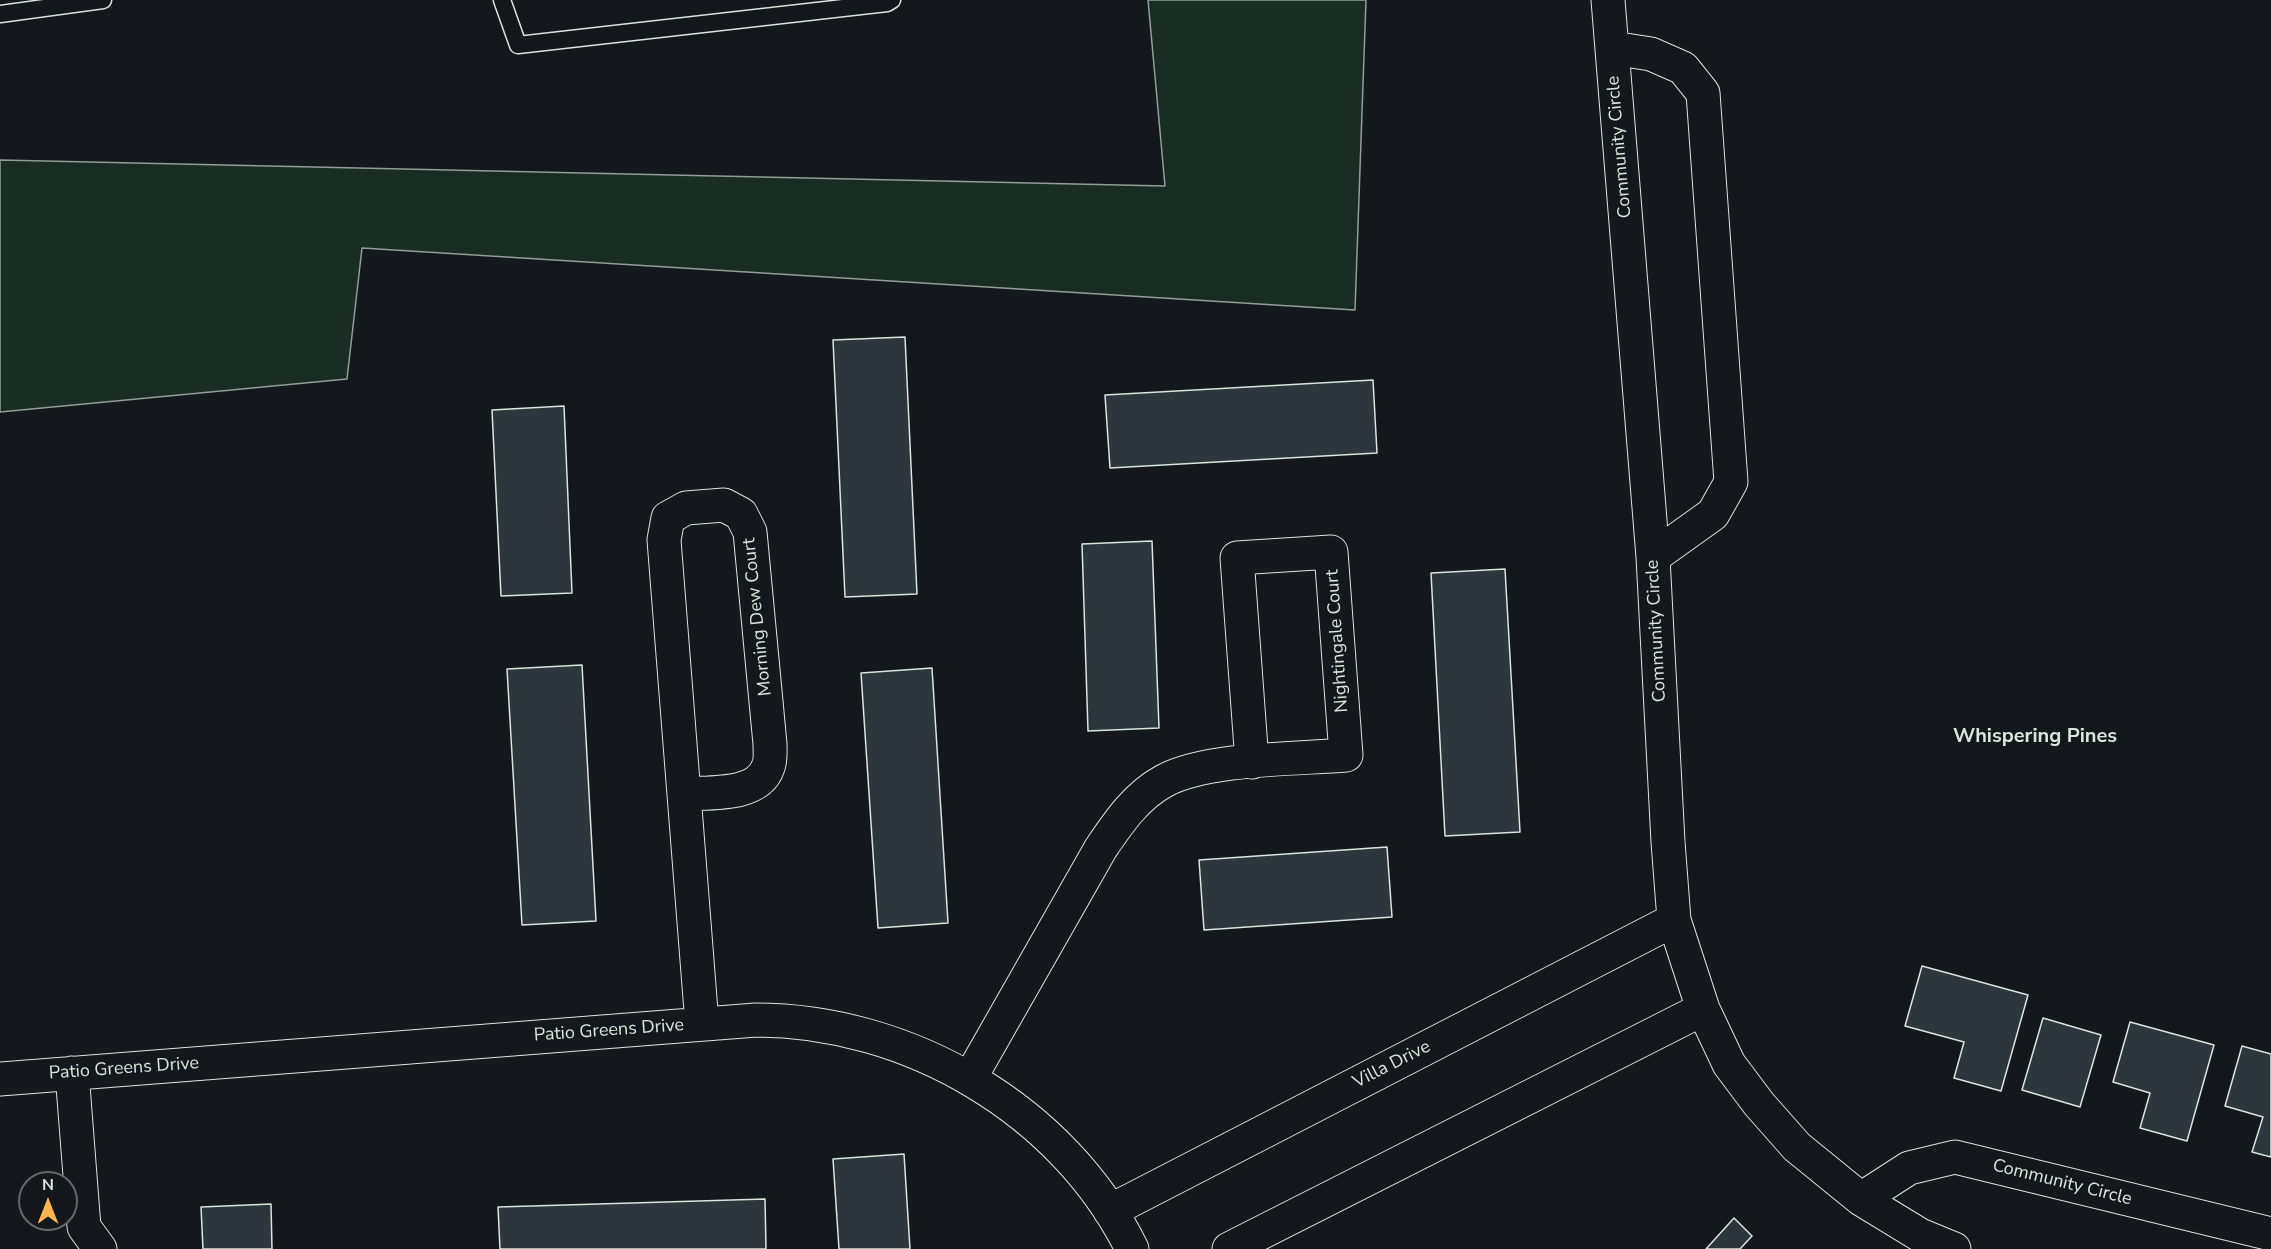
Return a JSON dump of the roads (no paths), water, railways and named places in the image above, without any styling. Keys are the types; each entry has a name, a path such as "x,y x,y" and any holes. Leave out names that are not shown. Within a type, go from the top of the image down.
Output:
{"street":[{"name":"Community Circle","path":"1608,0 1653,557 1674,920 1703,1009 1729,1064 1759,1104 1797,1147 1861,1199 1920,1235 1954,1249"},
{"path":"1612,48 1651,54 1683,68 1703,93 1731,482 1713,514 1653,557"},
{"name":"Morning Dew Court","path":"684,794 740,790 757,782 768,768 770,744 750,532 741,514 724,505 686,508 668,518 664,540 702,1024"},
{"name":"Nightingale Court","path":"970,1078 1101,848 1121,819 1143,796 1163,781 1213,766 1346,755 1331,552 1237,558 1252,762"},
{"name":"Villa Drive","path":"1110,1211 1674,920"},
{"path":"1230,1249 1703,1009"},
{"name":"Patio Greens Drive","path":"0,1079 702,1024 781,1020 850,1031 921,1054 970,1078 1046,1136 1076,1167 1110,1211 1132,1249"},
{"path":"72,1073 86,1242"},
{"name":"Community Circle","path":"1861,1199 1909,1168 1955,1157 2271,1234"}],"lane":[{"path":"0,14 103,0"},
{"path":"502,0 518,45 887,3 892,0"}],"district":[{"name":"Whispering Pines","path":"2035,737"}]}
